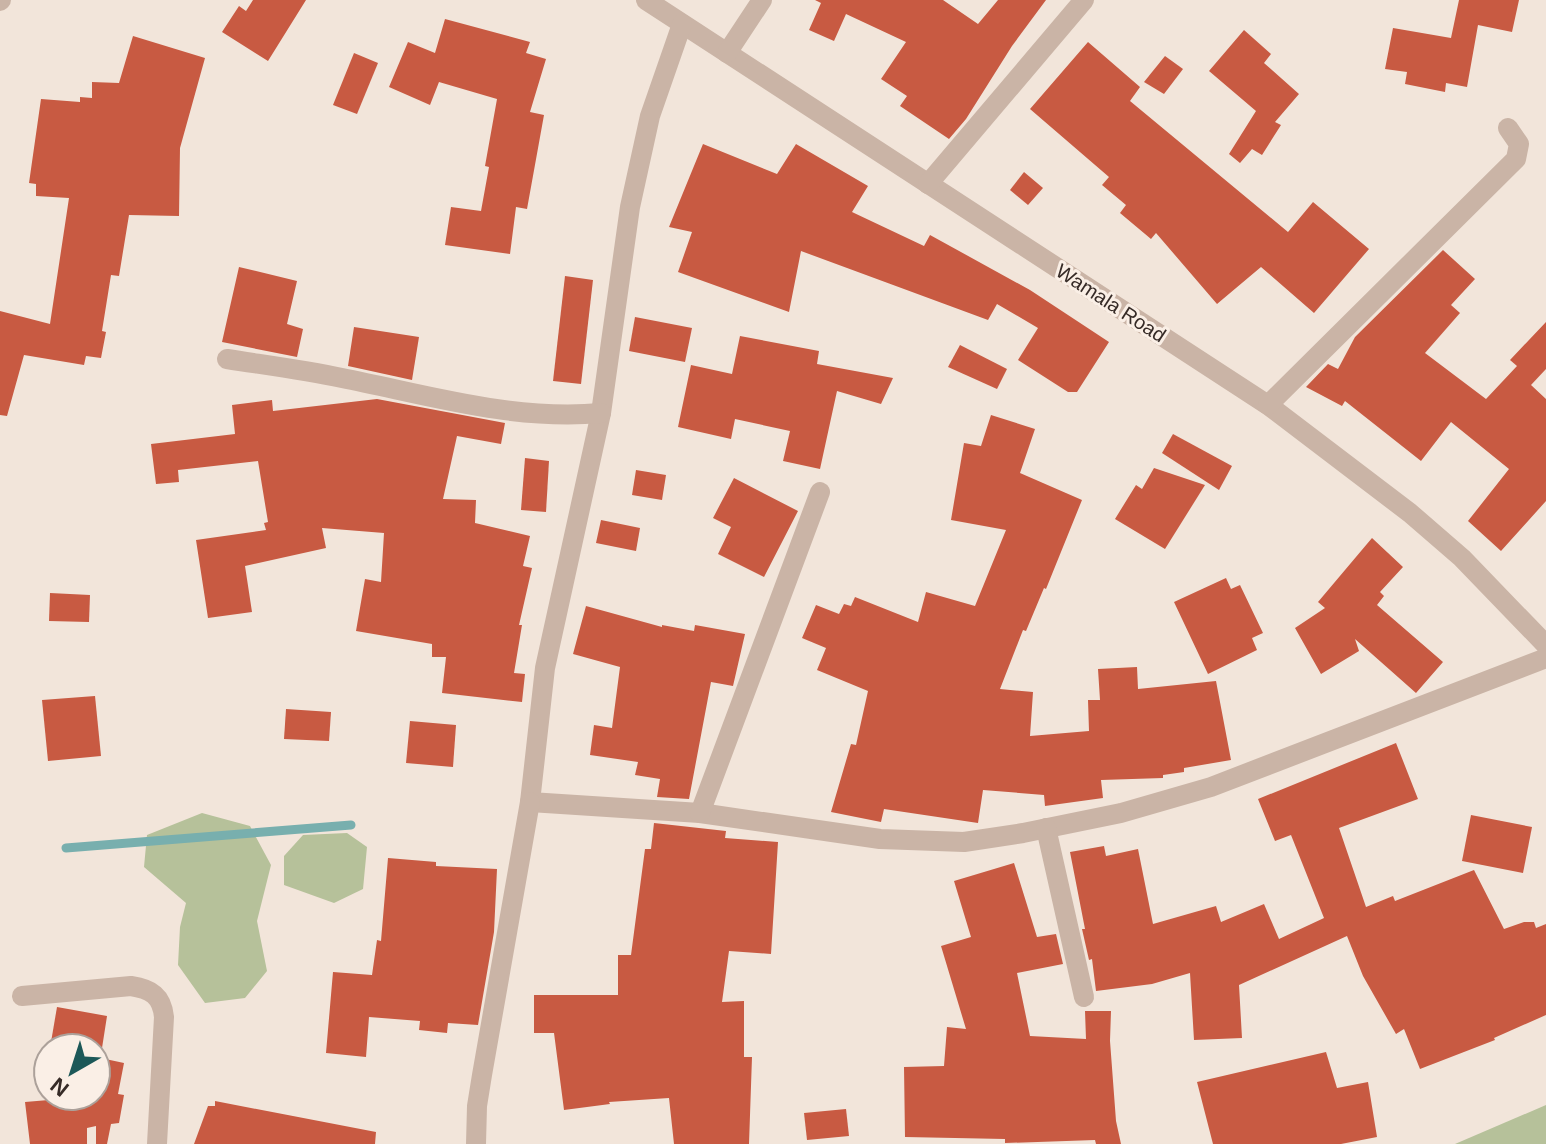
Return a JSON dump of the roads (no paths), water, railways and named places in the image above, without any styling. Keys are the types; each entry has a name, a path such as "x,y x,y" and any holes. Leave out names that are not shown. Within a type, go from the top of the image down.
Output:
{"street":[{"name":"Wamala Road","path":"646,0 1268,405 1410,513 1452,549 1546,645"},
{"path":"727,53 762,0"},
{"path":"928,184 1084,0"},
{"path":"476,1144 477,1106 530,802 553,627 601,413 630,207 650,116 682,24"},
{"path":"1268,405 1516,159 1519,144 1508,128"},
{"path":"227,359 339,377 519,413 601,413"},
{"path":"700,813 820,492"},
{"path":"530,802 700,813 880,839 964,842 1121,813 1211,787 1546,658"},
{"path":"1046,828 1084,997"},
{"path":"22,996 131,986 157,995 164,1017 157,1144"}],"waterway":[{"path":"66,848 351,825"}]}
